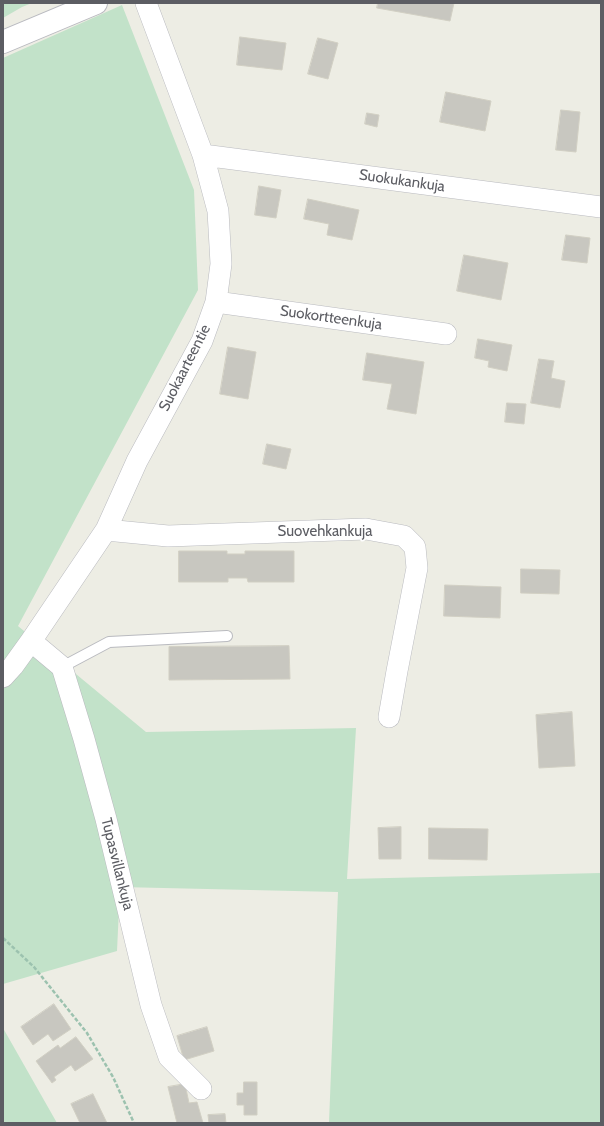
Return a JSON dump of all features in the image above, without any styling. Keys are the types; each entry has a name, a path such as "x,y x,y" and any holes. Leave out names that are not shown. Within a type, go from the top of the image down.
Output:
{"main road":[{"path":"3,42 96,3"}],"street":[{"name":"Suokaarteentie","path":"3,677 14,666 106,530 137,461 202,341 216,302 221,264 218,211 203,155 148,12 146,3"},
{"name":"Suokukankuja","path":"203,155 601,207"},
{"name":"Suokortteenkuja","path":"216,302 446,334"},
{"name":"Suovehkankuja","path":"106,530 168,536 366,529 404,536 415,547 417,568 389,717"},
{"path":"31,641 62,667"},
{"name":"Tupasvillankuja","path":"62,667 84,739 106,820 152,1005 169,1057 202,1089"}],"lane":[{"path":"62,667 109,642 227,636"}],"path":[{"path":"3,938 34,967 87,1033 113,1077 134,1123"}],"green space":[{"path":"3,3 32,3 3,18"},
{"path":"122,5 194,190 198,290 18,626 146,732 356,728 347,879 601,873 601,1123 329,1123 338,892 120,887 117,951 3,984 3,58"},
{"path":"3,1028 57,1123 3,1123"}],"building":[{"path":"378,3 454,3 450,21 377,8"},
{"path":"240,37 286,43 282,70 237,65"},
{"path":"318,38 338,43 328,79 308,74"},
{"path":"446,92 491,101 485,131 440,122"},
{"path":"561,110 580,112 576,152 556,150"},
{"path":"367,113 379,115 377,127 365,124"},
{"path":"259,186 281,190 276,218 255,215"},
{"path":"308,199 359,210 352,240 327,235 329,224 304,219"},
{"path":"566,235 590,238 587,263 562,260"},
{"path":"464,255 508,263 501,300 457,291"},
{"path":"478,339 512,345 507,371 488,367 489,361 475,358"},
{"path":"228,347 256,352 248,399 220,394"},
{"path":"367,353 424,362 416,414 387,409 392,384 363,380"},
{"path":"539,359 554,361 551,378 565,381 560,408 531,403"},
{"path":"507,403 526,404 524,424 505,422"},
{"path":"267,444 291,449 286,469 263,464"},
{"path":"179,551 227,551 227,554 245,554 245,551 294,551 294,582 248,582 247,578 228,578 228,582 179,582"},
{"path":"521,569 560,570 559,594 521,593"},
{"path":"445,585 501,587 500,618 444,616"},
{"path":"289,646 290,679 169,680 169,647"},
{"path":"572,712 575,766 539,768 536,715"},
{"path":"401,827 401,859 379,859 378,828"},
{"path":"429,828 488,829 487,860 429,859"},
{"path":"54,1004 71,1029 53,1041 48,1034 33,1045 21,1027"},
{"path":"207,1027 214,1051 184,1060 177,1036"},
{"path":"76,1037 93,1059 75,1071 71,1065 54,1077 56,1080 52,1083 36,1061 58,1045 60,1048"},
{"path":"244,1082 257,1082 257,1115 244,1115 244,1105 237,1105 237,1093 243,1093"},
{"path":"185,1084 189,1103 197,1102 203,1123 177,1123 168,1087"},
{"path":"93,1094 107,1123 80,1123 71,1104"},
{"path":"225,1114 226,1123 209,1123 208,1115"}]}
